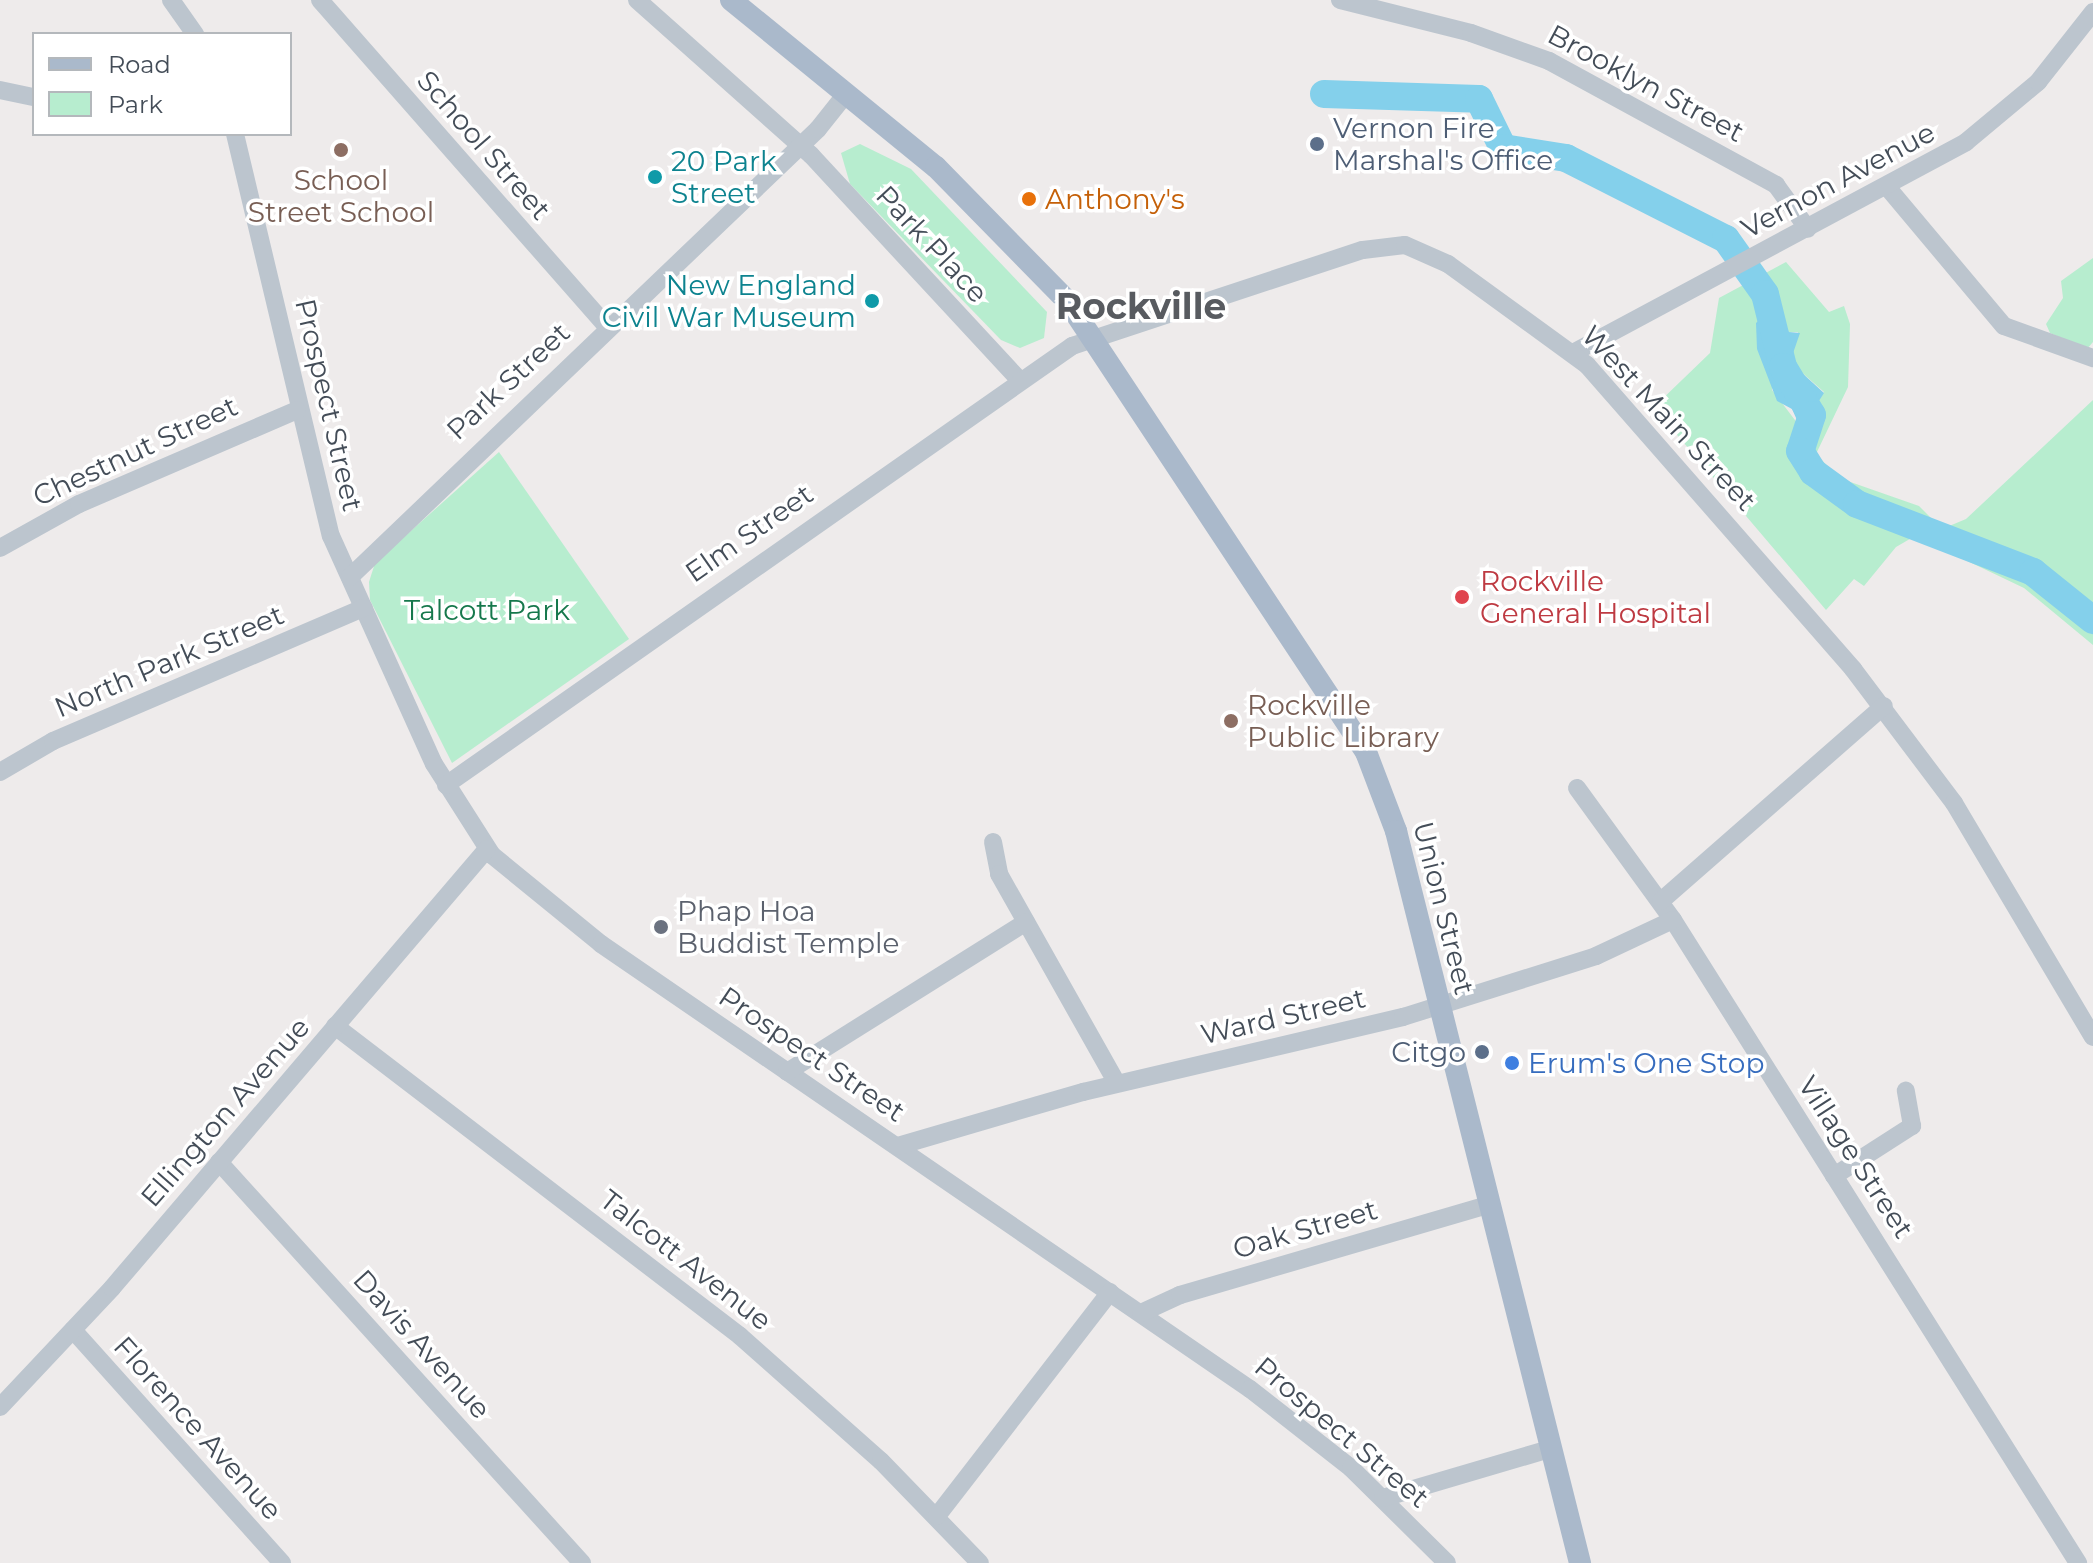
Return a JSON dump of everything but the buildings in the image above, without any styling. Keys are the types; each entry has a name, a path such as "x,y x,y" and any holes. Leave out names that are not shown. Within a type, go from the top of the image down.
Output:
{"main road":[{"path":"731,0 975,203 1068,302 1091,338"},
{"name":"Union Street","path":"1091,338 1366,752 1396,831 1580,1563"}],"street":[{"path":"171,0 194,32"},
{"name":"School Street","path":"320,0 607,327"},
{"name":"Park Place","path":"637,0 801,146 1020,381"},
{"name":"Brooklyn Street","path":"1340,0 1482,36 1549,61 1784,190 1808,229"},
{"name":"Vernon Avenue","path":"1573,353 1888,188 2010,109 2093,12"},
{"path":"0,90 32,97"},
{"name":"Park Street","path":"350,577 607,327 801,146 845,95"},
{"name":"Prospect Street","path":"235,136 297,410 325,518 446,785 487,849 562,916 1141,1313 1383,1498 1447,1563"},
{"path":"1888,188 2004,326 2093,358"},
{"name":"West Main Street","path":"1091,338 1347,254 1405,245 1448,264 1573,353 1884,706 1980,843 2093,1037"},
{"name":"Elm Street","path":"446,785 1020,381 1091,338"},
{"name":"Chestnut Street","path":"0,548 79,504 297,410"},
{"name":"North Park Street","path":"0,772 53,741 364,608"},
{"path":"1661,901 1884,706"},
{"name":"Village Street","path":"1577,788 1661,901 2078,1563"},
{"path":"993,842 997,868 1117,1083"},
{"name":"Ellington Avenue","path":"0,1407 73,1330 487,849"},
{"name":"Ward Street","path":"898,1146 1117,1083 1437,1003 1596,956 1673,920"},
{"path":"787,1072 1026,922"},
{"name":"Talcott Avenue","path":"335,1026 740,1336 937,1516 980,1563"},
{"path":"1834,1176 1912,1126 1906,1091"},
{"name":"Davis Avenue","path":"219,1162 582,1563"},
{"name":"Oak Street","path":"1141,1313 1180,1295 1488,1205"},
{"path":"937,1516 1110,1292"},
{"name":"Florence Avenue","path":"73,1330 282,1563"},
{"path":"1383,1498 1550,1449"}],"green space":[{"path":"860,144 911,169 1047,312 1044,338 1020,348 1001,340 850,184 841,153"},
{"path":"2093,258 2093,342 2087,349 2050,333 2046,324 2063,298 2061,281"},
{"path":"1786,262 1829,312 1844,306 1850,324 1848,387 1816,454 1839,478 1919,506 1942,529 1966,519 2093,400 2093,645 2024,588 1915,536 1896,547 1864,586 1854,579 1826,610 1655,406 1710,353 1719,298","holes":["1772,310 1789,332 1798,332 1790,362 1824,392 1801,428 1772,390"]},
{"name":"Talcott Park","path":"499,452 629,639 452,763 370,600 369,582 375,563"}],"water":[{"path":"1771,308 1789,332 1800,333 1790,362 1824,393 1801,429 1792,409 1777,401 1757,349 1756,323"}],"waterway":[{"path":"1324,94 1479,99 1503,148 1566,158 1726,239 1765,294 1783,367 1812,415 1800,451 1813,472 1857,504 2033,572 2093,620"}],"place":[{"name":"Vernon Fire Marshal's Office","path":"1317,144"},
{"name":"School Street School","path":"341,150"},
{"name":"20 Park Street","path":"655,177"},
{"name":"Anthony's","path":"1029,199"},
{"name":"New England Civil War Museum","path":"872,301"},
{"name":"Rockville General Hospital","path":"1462,597"},
{"name":"Rockville Public Library","path":"1231,721"},
{"name":"Phap Hoa Buddist Temple","path":"661,927"},
{"name":"Citgo","path":"1482,1052"},
{"name":"Erum's One Stop","path":"1512,1063"}],"district":[{"name":"Rockville","path":"1141,307"}]}
